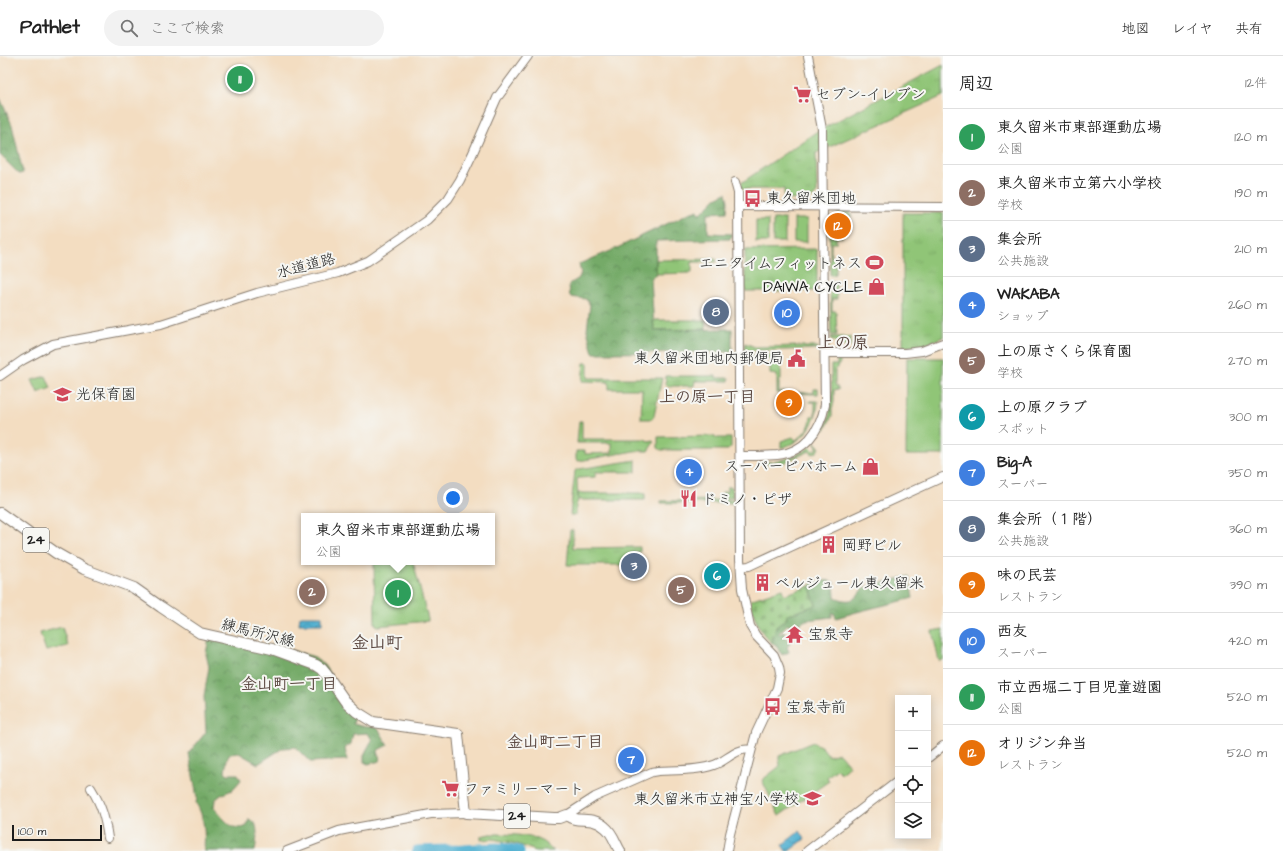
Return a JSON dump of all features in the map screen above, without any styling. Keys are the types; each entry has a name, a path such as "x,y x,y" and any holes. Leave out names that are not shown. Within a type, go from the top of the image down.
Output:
{"main road":[{"name":"練馬所沢線","path":"0,513 56,553 84,569 134,588 200,632 272,649 316,665 322,669 345,701 357,712 373,722 458,734 466,813"},
{"name":"24","path":"466,813 554,818 567,815 571,818 595,821 604,826 612,834 620,851"}],"street":[{"name":"水道道路","path":"0,376 23,360 53,344 161,324 257,293 338,273 368,261 427,220 448,199 469,161 498,98 528,56"},
{"path":"740,456 785,454 796,449 804,444 819,427 825,405 822,130 808,56"},
{"path":"727,851 751,750 760,724 778,688 780,674 774,655 756,636 750,626 742,589 738,189 735,182"},
{"path":"738,206 943,207"},
{"path":"825,353 905,353 922,351 943,343"},
{"path":"741,567 749,566 943,477"},
{"path":"931,756 943,746"},
{"path":"567,815 595,797 652,772 704,768 716,765 741,750 751,750"},
{"path":"807,851 895,783"},
{"path":"91,788 104,814 108,838"},
{"path":"286,851 349,829 431,814 466,813"}],"green space":[{"path":"943,65 943,96 816,153 817,193 811,199 784,200 784,189 741,189 741,183 816,132"},
{"path":"244,66 252,81 237,90 227,76 229,72"},
{"path":"0,98 12,125 23,173 19,174 0,155"},
{"path":"726,193 728,201 727,212 708,213 708,233 732,234 730,239 656,241 656,275 651,278 654,330 732,329 732,352 593,353 587,330 590,305 586,299 570,297 569,284 578,279 581,274 579,264 613,250 689,213 698,210 700,214 716,198"},
{"path":"838,212 851,212 851,217 846,217 846,222 832,222 832,237 843,237 836,238 836,243 831,243 831,257 836,257 836,271 834,275 830,275 830,220 837,218"},
{"path":"903,213 943,213 943,337 924,345 903,347"},
{"path":"773,219 785,219 785,242 773,242"},
{"path":"794,219 807,219 807,242 794,242"},
{"path":"756,220 768,220 768,242 756,242"},
{"path":"817,249 817,291 745,291 745,250"},
{"path":"716,259 717,262 692,262 692,273 656,274 656,260"},
{"path":"830,282 834,282 836,284 837,299 832,299 832,311 836,311 837,335 831,335"},
{"path":"653,320 705,320 706,329 654,330"},
{"path":"831,337 851,337 851,346 838,346 837,342 831,339"},
{"path":"745,343 755,347 804,346 818,347 818,349 745,351"},
{"path":"746,355 779,355 779,358 781,358 781,379 779,382 779,392 814,393 814,389 818,389 818,394 777,393 777,375 770,374 770,358 746,358"},
{"path":"837,358 840,358 840,363 835,370 835,384 839,389 834,390 832,416 825,430 824,429 831,406 831,365 837,365"},
{"path":"907,358 943,358 943,455 906,455"},
{"path":"584,363 588,363 588,378 662,378 654,416 652,419 641,419 642,389 609,389 609,382 582,381"},
{"path":"46,376 51,388 38,393 32,380"},
{"path":"666,376 716,376 716,378 729,378 729,381 695,381 694,386 668,386 665,384"},
{"path":"810,401 818,401 815,418 811,425 796,441 781,448 781,441 793,437 796,440 808,427 811,417 815,416 815,402"},
{"path":"579,421 582,421 582,439 646,439 647,441 653,440 654,442 648,451 634,451 579,461 576,460 576,451 585,451 585,454 612,453 612,443 577,443"},
{"path":"715,436 715,438 731,438 731,447 728,450 661,450 658,448 658,437"},
{"path":"815,442 820,448 817,452 812,454 810,451 783,463 766,464 766,462 778,461 794,456 810,447 814,451 818,448 814,443"},
{"path":"636,460 636,472 596,472 595,477 577,479 578,501 576,505 576,515 570,515 575,471 579,469"},
{"path":"727,487 732,487 733,497 727,497 727,500 734,500 734,503 661,503 661,501 722,500 722,492 727,492"},
{"path":"578,493 645,493 645,500 579,500"},
{"path":"570,530 573,530 573,548 640,547 640,552 634,552 633,559 627,559 627,565 567,565"},
{"path":"374,565 414,565 428,621 378,626 375,624"},
{"path":"909,576 913,598 836,618 834,613 832,613 832,617 806,620 799,624 798,622 790,627 788,624 778,634 784,632 790,644 787,647 789,652 782,655 772,643 776,627 786,619 786,615 816,605 809,586 812,584 824,581 834,582 835,597 843,600 852,600 867,587"},
{"path":"809,586 816,605 787,615 786,619 776,627 772,643 760,629 750,600 782,589 784,595"},
{"path":"62,627 68,646 46,651 40,633"},
{"path":"943,629 943,660 939,661 932,631"},
{"path":"209,638 257,643 312,656 324,665 356,714 353,724 366,727 375,727 379,730 388,745 378,750 380,761 368,764 364,762 364,756 372,740 368,733 353,734 351,744 345,748 347,760 310,762 295,747 283,748 258,764 239,753 230,754 227,759 225,772 228,774 238,774 241,780 232,790 221,795 215,800 214,807 233,827 242,828 247,826 249,819 255,823 257,838 255,851 204,851 204,826 196,803 197,798 189,753 206,732 204,696 209,667 206,654"},
{"path":"813,742 822,747 829,756 839,753 850,766 841,773 837,769 827,777 829,781 779,816 762,780 780,766 779,756"},
{"path":"490,834 531,837 543,842 553,851 536,851 517,844 493,839 481,840 481,836"}],"water":[{"path":"300,616 322,616 322,624 299,624"},
{"path":"800,831 805,839 789,851 786,851 782,845"}],"waterway":[{"path":"417,851 498,848 519,851"}],"place":[{"name":"市立西堀二丁目児童遊園","path":"240,79"},
{"name":"セブン-イレブン","path":"803,94"},
{"name":"東久留米団地","path":"753,198"},
{"name":"オリジン弁当","path":"838,226"},
{"name":"エニタイムフィットネス","path":"875,263"},
{"name":"DAIWA CYCLE","path":"876,287"},
{"name":"集会所（１階）","path":"716,312"},
{"name":"西友","path":"787,313"},
{"name":"東久留米団地内郵便局","path":"797,358"},
{"name":"光保育園","path":"63,394"},
{"name":"味の民芸","path":"789,403"},
{"name":"スーパービバホーム","path":"871,466"},
{"name":"WAKABA","path":"689,472"},
{"name":"ドミノ・ピザ","path":"689,499"},
{"name":"岡野ビル","path":"829,545"},
{"name":"集会所","path":"634,566"},
{"name":"上の原クラブ","path":"717,576"},
{"name":"ベルジュール東久留米","path":"762,583"},
{"name":"上の原さくら保育園","path":"681,590"},
{"name":"東久留米市立第六小学校","path":"312,592"},
{"name":"東久留米市東部運動広場","path":"398,593"},
{"name":"宝泉寺","path":"795,634"},
{"name":"宝泉寺前","path":"773,707"},
{"name":"Big-A","path":"631,760"},
{"name":"ファミリーマート","path":"451,789"},
{"name":"東久留米市立神宝小学校","path":"812,799"}],"district":[{"name":"上の原","path":"843,343"},
{"name":"上の原一丁目","path":"707,397"},
{"name":"金山町","path":"377,643"},
{"name":"金山町一丁目","path":"289,684"},
{"name":"金山町二丁目","path":"555,742"}]}
